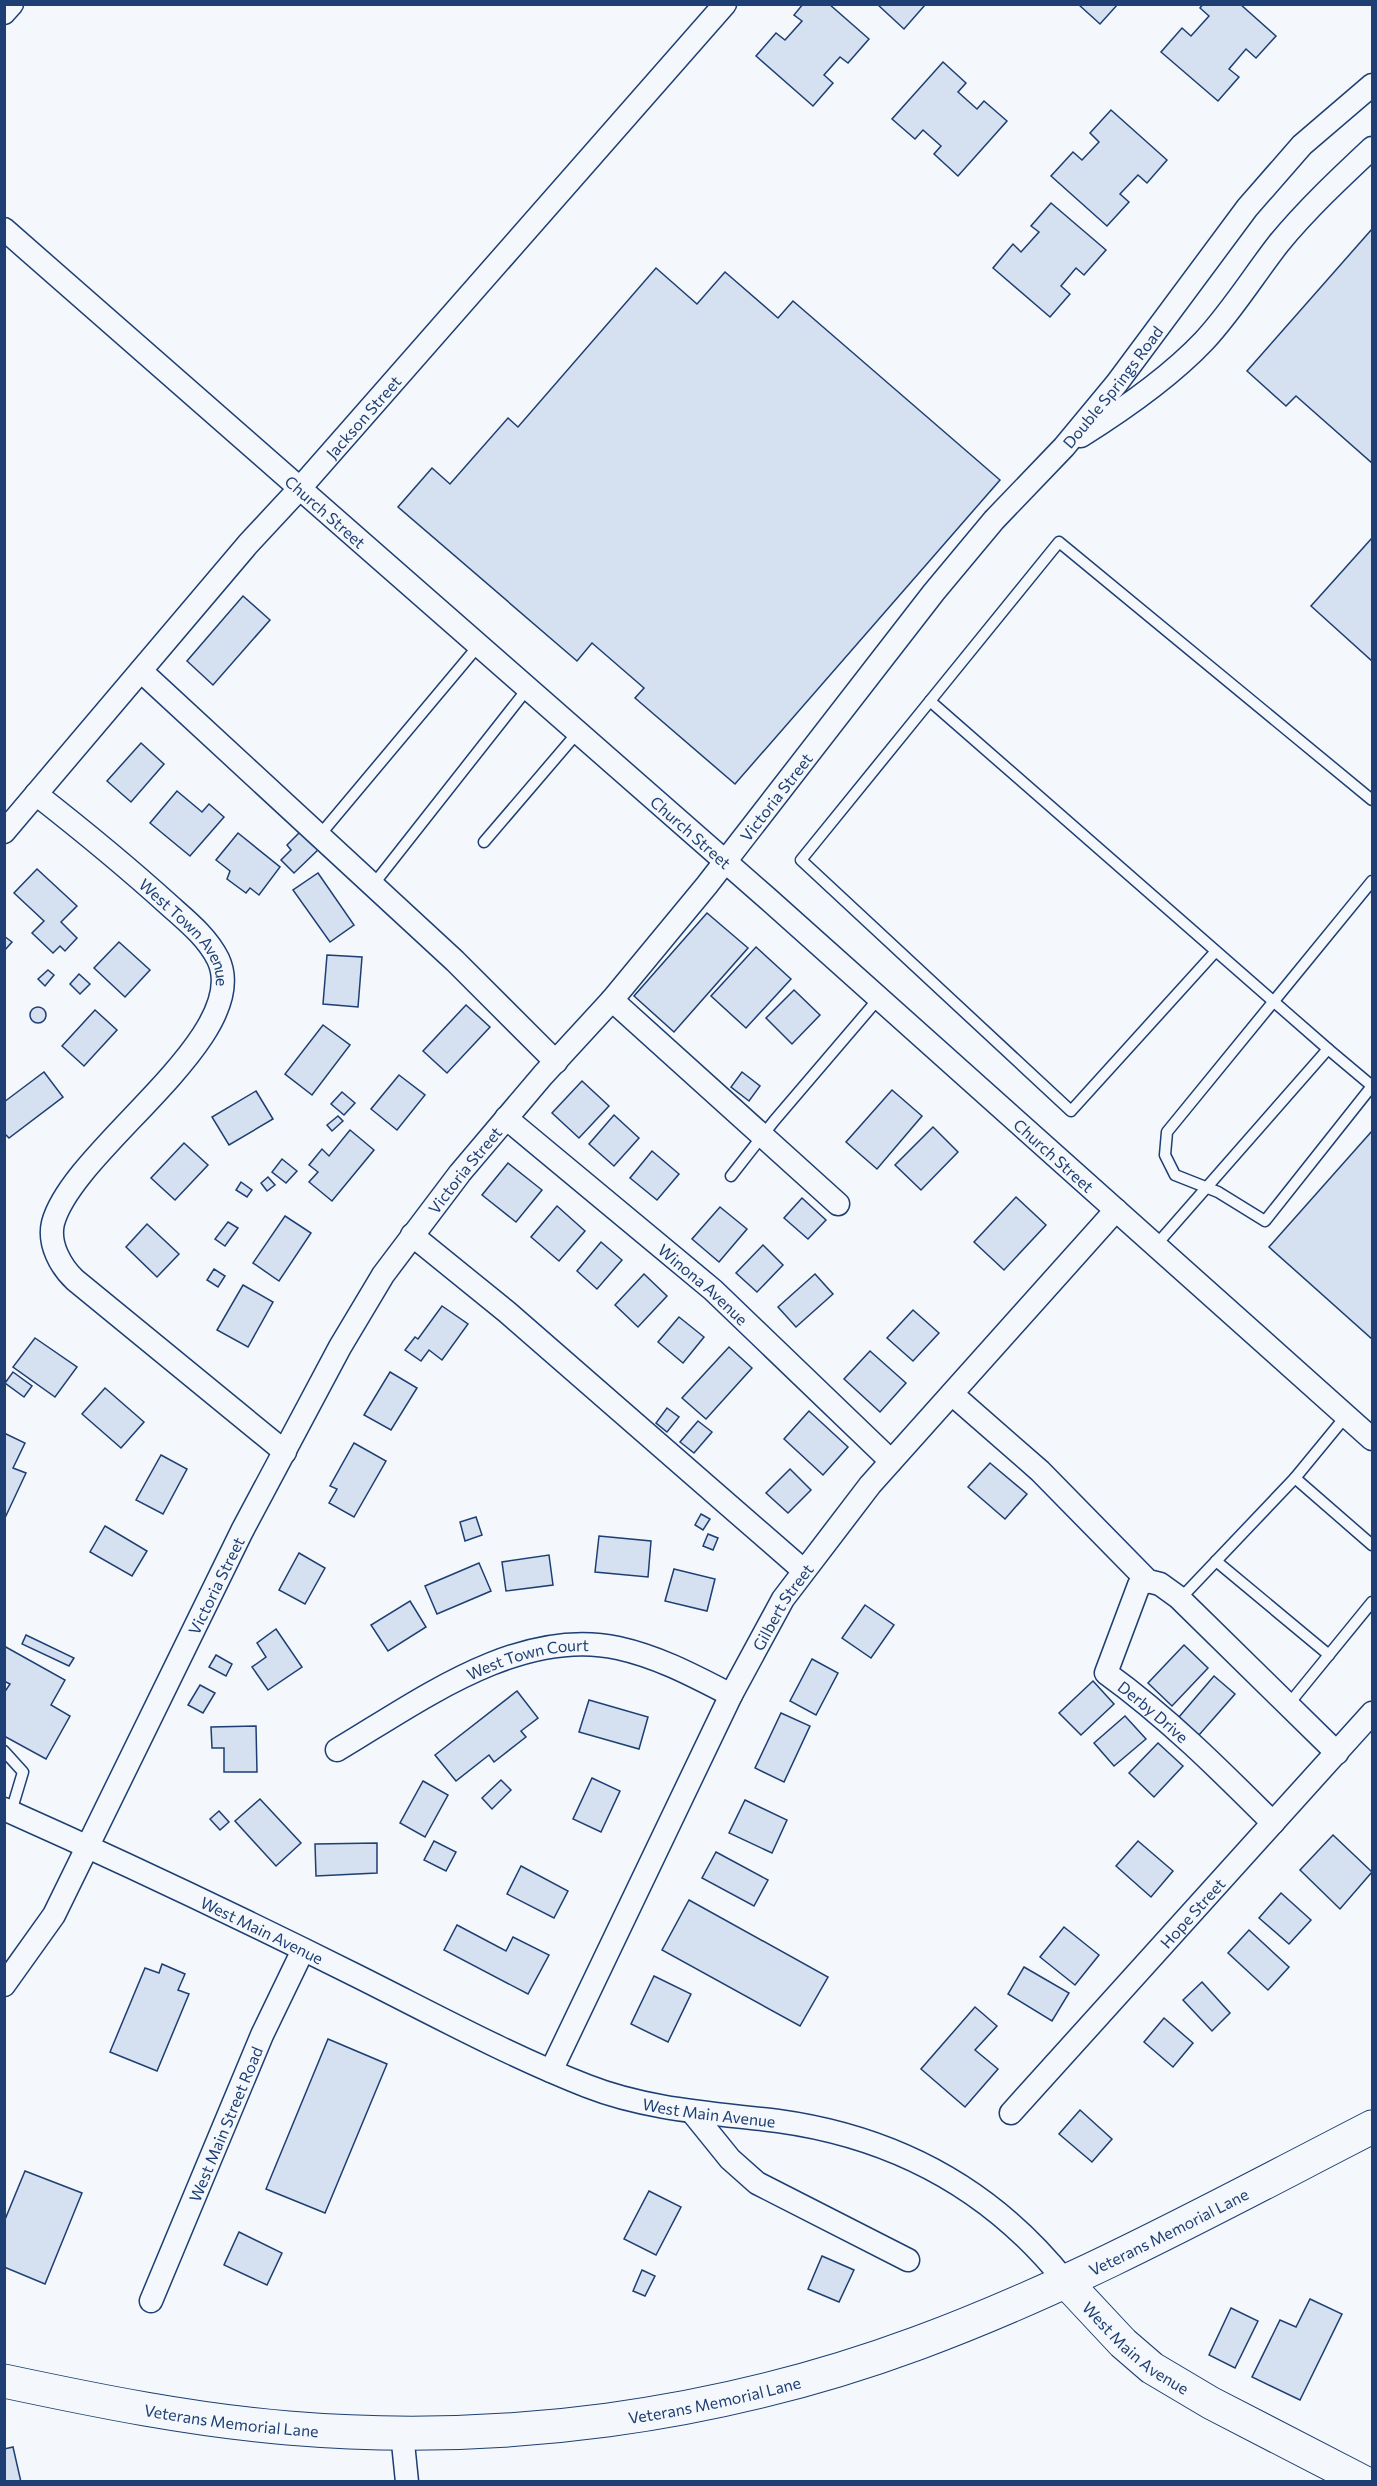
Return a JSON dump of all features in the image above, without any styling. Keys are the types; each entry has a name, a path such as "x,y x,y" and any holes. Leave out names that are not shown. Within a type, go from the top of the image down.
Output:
{"main road":[{"name":"Veterans Memorial Lane","path":"4,2381 98,2401 229,2422 305,2430 402,2433 514,2430 583,2423 720,2402 810,2379 907,2347 1065,2281 1372,2127"}],"street":[{"path":"4,13 12,4"},
{"name":"Jackson Street","path":"4,832 248,544 301,487 725,4"},
{"name":"Double Springs Road","path":"1064,447 1143,351 1220,243 1267,183 1302,145 1372,85"},
{"name":"Double Springs Road","path":"1064,447 1153,385 1194,352 1219,324 1295,225 1372,148"},
{"name":"Church Street","path":"4,229 301,487 879,998 1157,1244 1372,1439"},
{"name":"Victoria Street","path":"4,1985 54,1916 224,1567 340,1347 382,1275 506,1118 612,1000 725,862 934,592 994,520 1064,447"},
{"path":"141,671 488,992 556,1062"},
{"name":"West Town Avenue","path":"36,794 128,868 189,923 213,950 224,980 221,1003 210,1025 96,1159 63,1203 53,1224 53,1244 61,1263 75,1281 285,1452"},
{"path":"612,1000 838,1204"},
{"name":"Winona Avenue","path":"506,1118 759,1330 891,1461"},
{"name":"Gilbert Street","path":"551,2071 731,1695 775,1612 803,1570 891,1461 1116,1210"},
{"path":"412,1235 507,1312 803,1570"},
{"path":"952,1394 1040,1471 1148,1581 1166,1587 1180,1599 1337,1753"},
{"name":"Derby Drive","path":"1148,1581 1139,1585 1106,1673 1142,1699 1209,1758 1273,1823"},
{"name":"West Town Court","path":"337,1749 460,1678 539,1647 591,1644 616,1647 664,1662 731,1695"},
{"name":"Hope Street","path":"1011,2113 1372,1713"},
{"name":"West Main Avenue","path":"8,1810 89,1846 551,2071 611,2094 650,2105 827,2129 872,2141 914,2158 952,2179 985,2203 1029,2241 1116,2336 1152,2368 1211,2403 1364,2481"},
{"name":"West Main Street Road","path":"152,2301 262,2035 303,1950"},
{"path":"692,2112 730,2159 757,2184 908,2260"},
{"path":"402,2433 407,2481"}],"lane":[{"path":"1216,951 1071,1111 801,860 1059,542 1372,800"},
{"path":"319,836 479,645"},
{"path":"373,885 528,688"},
{"path":"930,701 1273,1002 1372,1086 1265,1221 1218,1192 1175,1176 1165,1155 1167,1132 1273,1002 1372,881"},
{"path":"484,842 578,732"},
{"path":"731,1176 879,998"},
{"path":"1157,1244 1328,1049"},
{"path":"1180,1599 1295,1478 1346,1416"},
{"path":"1295,1478 1372,1545"},
{"path":"1216,1561 1329,1655"},
{"path":"1288,1706 1372,1602"},
{"path":"4,1751 22,1772 8,1810"}],"building":[{"path":"803,4 829,4 869,39 848,63 840,57 824,75 833,83 813,106 756,56 776,33 785,40 802,21 794,15"},
{"path":"877,4 925,4 925,5 904,29"},
{"path":"1078,4 1118,4 1100,24"},
{"path":"1203,4 1240,4 1276,36 1256,58 1246,49 1229,69 1239,77 1218,101 1161,52 1182,28 1191,36 1209,16 1200,8"},
{"path":"943,62 966,83 958,92 977,109 984,101 1007,121 958,176 934,154 941,146 923,130 915,139 892,119"},
{"path":"1111,110 1167,160 1147,183 1138,175 1120,194 1129,202 1107,226 1051,176 1073,152 1082,160 1099,142 1090,133"},
{"path":"1051,203 1106,250 1084,275 1076,268 1061,286 1070,294 1050,317 993,268 1013,244 1021,252 1039,232 1031,226"},
{"path":"1372,229 1372,463 1296,396 1286,406 1247,371"},
{"path":"656,268 697,304 725,272 778,318 793,301 1000,480 735,784 635,698 644,688 592,643 577,661 398,507 432,468 450,484 508,418 518,427"},
{"path":"1372,538 1372,661 1311,606"},
{"path":"243,596 270,620 213,685 187,661"},
{"path":"141,743 164,764 131,802 107,781"},
{"path":"177,791 202,812 209,804 224,817 190,856 150,823"},
{"path":"302,830 320,848 294,873 281,860 291,850 287,845"},
{"path":"238,833 280,867 259,895 250,888 246,893 227,879 230,871 216,860"},
{"path":"37,869 77,906 61,922 77,938 65,951 60,946 53,953 32,933 44,921 14,893"},
{"path":"318,873 354,925 330,942 293,890"},
{"path":"707,913 748,948 674,1032 634,996"},
{"path":"4,936 12,942 4,951"},
{"path":"119,942 150,970 125,997 94,968"},
{"path":"756,947 791,979 746,1028 711,996"},
{"path":"327,955 362,957 358,1007 323,1004"},
{"path":"48,970 54,975 45,986 38,979"},
{"path":"79,974 90,984 80,994 70,984"},
{"path":"794,990 820,1015 792,1044 766,1018"},
{"path":"466,1005 490,1027 447,1073 423,1051"},
{"path":"38,1007 44,1009 46,1015 44,1021 38,1023 32,1021 30,1015 32,1009"},
{"path":"95,1010 117,1030 84,1066 62,1046"},
{"path":"323,1025 350,1045 312,1095 285,1074"},
{"path":"44,1072 63,1097 9,1138 4,1133 4,1102"},
{"path":"742,1072 760,1086 749,1101 731,1087"},
{"path":"399,1075 425,1095 397,1130 371,1109"},
{"path":"582,1081 609,1106 579,1138 552,1113"},
{"path":"892,1090 922,1116 877,1169 846,1142"},
{"path":"256,1091 273,1119 229,1145 212,1117"},
{"path":"342,1092 355,1103 344,1115 331,1104"},
{"path":"614,1115 639,1138 614,1166 589,1144"},
{"path":"338,1116 343,1121 332,1131 327,1125"},
{"path":"933,1127 958,1152 921,1190 895,1165"},
{"path":"350,1130 374,1150 332,1201 309,1182 318,1172 309,1165 322,1149 329,1156"},
{"path":"1372,1131 1372,1339 1269,1247"},
{"path":"184,1143 208,1165 175,1200 151,1178"},
{"path":"652,1151 679,1174 657,1200 630,1178"},
{"path":"282,1159 297,1171 286,1183 272,1172"},
{"path":"508,1163 542,1190 516,1222 482,1195"},
{"path":"268,1177 275,1185 267,1191 261,1183"},
{"path":"241,1182 252,1190 247,1197 236,1190"},
{"path":"1016,1197 1046,1225 1004,1270 974,1242"},
{"path":"802,1198 826,1220 808,1239 784,1218"},
{"path":"557,1206 585,1231 559,1261 531,1237"},
{"path":"720,1207 747,1229 719,1262 692,1239"},
{"path":"285,1216 311,1233 279,1281 253,1263"},
{"path":"228,1222 238,1228 225,1246 215,1239"},
{"path":"147,1224 179,1254 157,1277 126,1247"},
{"path":"601,1242 622,1260 597,1289 577,1271"},
{"path":"763,1245 783,1265 757,1292 736,1273"},
{"path":"214,1269 225,1276 218,1287 207,1280"},
{"path":"644,1274 667,1296 638,1327 615,1305"},
{"path":"815,1274 833,1294 796,1327 778,1307"},
{"path":"243,1285 273,1302 248,1347 217,1330"},
{"path":"442,1306 468,1324 442,1360 429,1350 421,1361 405,1350 415,1337 418,1339"},
{"path":"913,1310 939,1333 913,1361 887,1338"},
{"path":"679,1317 704,1337 683,1363 658,1342"},
{"path":"35,1338 77,1367 55,1397 13,1367"},
{"path":"729,1347 752,1368 706,1419 682,1398"},
{"path":"870,1351 906,1383 880,1412 844,1379"},
{"path":"13,1372 32,1386 24,1397 5,1383"},
{"path":"390,1372 417,1388 391,1430 364,1415"},
{"path":"105,1388 144,1422 121,1448 82,1414"},
{"path":"667,1408 679,1417 667,1432 656,1423"},
{"path":"809,1411 848,1447 823,1475 784,1439"},
{"path":"698,1421 712,1432 694,1453 680,1442"},
{"path":"4,1433 25,1443 13,1468 26,1473 4,1520"},
{"path":"354,1443 386,1461 354,1517 329,1503 337,1489 330,1486"},
{"path":"161,1455 187,1469 163,1514 136,1500"},
{"path":"990,1463 1027,1494 1005,1519 968,1487"},
{"path":"790,1469 811,1490 788,1513 766,1493"},
{"path":"701,1514 710,1519 703,1530 695,1525"},
{"path":"476,1517 482,1535 465,1541 460,1522"},
{"path":"105,1526 147,1551 132,1576 90,1552"},
{"path":"708,1534 718,1538 713,1550 703,1546"},
{"path":"599,1536 651,1541 648,1577 595,1572"},
{"path":"299,1553 325,1568 305,1604 279,1590"},
{"path":"549,1555 553,1585 506,1591 502,1562"},
{"path":"479,1563 491,1591 437,1614 425,1586"},
{"path":"674,1569 715,1579 707,1611 665,1601"},
{"path":"410,1601 426,1627 388,1651 371,1625"},
{"path":"865,1605 894,1625 871,1658 842,1638"},
{"path":"276,1629 302,1667 268,1690 252,1667 266,1657 257,1643"},
{"path":"26,1635 74,1658 69,1666 22,1644"},
{"path":"1184,1645 1208,1668 1172,1706 1148,1683"},
{"path":"4,1646 65,1680 51,1705 70,1716 46,1759 4,1736 4,1693 10,1684 4,1681"},
{"path":"216,1655 232,1664 226,1676 209,1667"},
{"path":"812,1659 838,1673 816,1715 790,1701"},
{"path":"1214,1676 1235,1694 1199,1735 1179,1717"},
{"path":"1093,1681 1114,1704 1081,1735 1059,1713"},
{"path":"200,1685 215,1693 203,1713 188,1705"},
{"path":"517,1691 538,1718 521,1731 526,1737 494,1762 489,1755 456,1781 435,1755"},
{"path":"589,1700 648,1717 639,1749 579,1732"},
{"path":"781,1713 810,1726 784,1782 755,1768"},
{"path":"1125,1716 1146,1739 1114,1766 1094,1743"},
{"path":"256,1726 257,1772 224,1772 224,1748 212,1748 211,1727"},
{"path":"1158,1743 1183,1766 1154,1797 1129,1773"},
{"path":"592,1778 620,1791 601,1832 573,1819"},
{"path":"501,1780 511,1790 492,1809 482,1798"},
{"path":"423,1781 448,1795 425,1837 400,1823"},
{"path":"260,1799 301,1843 276,1866 235,1821"},
{"path":"745,1800 787,1820 772,1853 729,1833"},
{"path":"219,1811 229,1822 220,1830 210,1819"},
{"path":"1333,1835 1372,1872 1340,1909 1300,1870"},
{"path":"434,1841 456,1852 446,1871 424,1860"},
{"path":"1138,1841 1173,1871 1151,1897 1116,1866"},
{"path":"377,1843 377,1873 316,1876 315,1844"},
{"path":"716,1852 768,1880 754,1906 702,1878"},
{"path":"521,1866 568,1891 554,1918 507,1894"},
{"path":"1281,1893 1311,1920 1289,1944 1259,1918"},
{"path":"689,1900 828,1977 800,2026 662,1950"},
{"path":"457,1925 506,1951 513,1937 549,1955 528,1994 444,1950"},
{"path":"1064,1927 1099,1955 1075,1985 1040,1957"},
{"path":"1249,1930 1289,1967 1268,1990 1228,1953"},
{"path":"162,1964 185,1974 178,1990 189,1994 157,2071 110,2052 145,1968 159,1973"},
{"path":"1024,1967 1069,1993 1052,2021 1008,1994"},
{"path":"654,1976 691,1994 668,2042 631,2024"},
{"path":"1202,1982 1230,2013 1212,2031 1183,2000"},
{"path":"975,2007 997,2026 975,2050 998,2069 965,2107 921,2069"},
{"path":"1164,2018 1193,2043 1173,2067 1144,2042"},
{"path":"328,2039 387,2064 325,2213 266,2189"},
{"path":"1080,2110 1112,2139 1092,2162 1059,2134"},
{"path":"25,2171 82,2193 45,2284 4,2267 4,2222"},
{"path":"649,2191 681,2207 656,2255 624,2239"},
{"path":"239,2232 282,2253 267,2285 224,2265"},
{"path":"822,2256 854,2270 839,2302 808,2289"},
{"path":"642,2270 655,2276 645,2296 633,2291"},
{"path":"1310,2299 1342,2314 1300,2400 1252,2377 1280,2320 1296,2327"},
{"path":"1231,2308 1258,2321 1235,2368 1209,2355"},
{"path":"13,2447 21,2482 4,2482 4,2449"}]}
